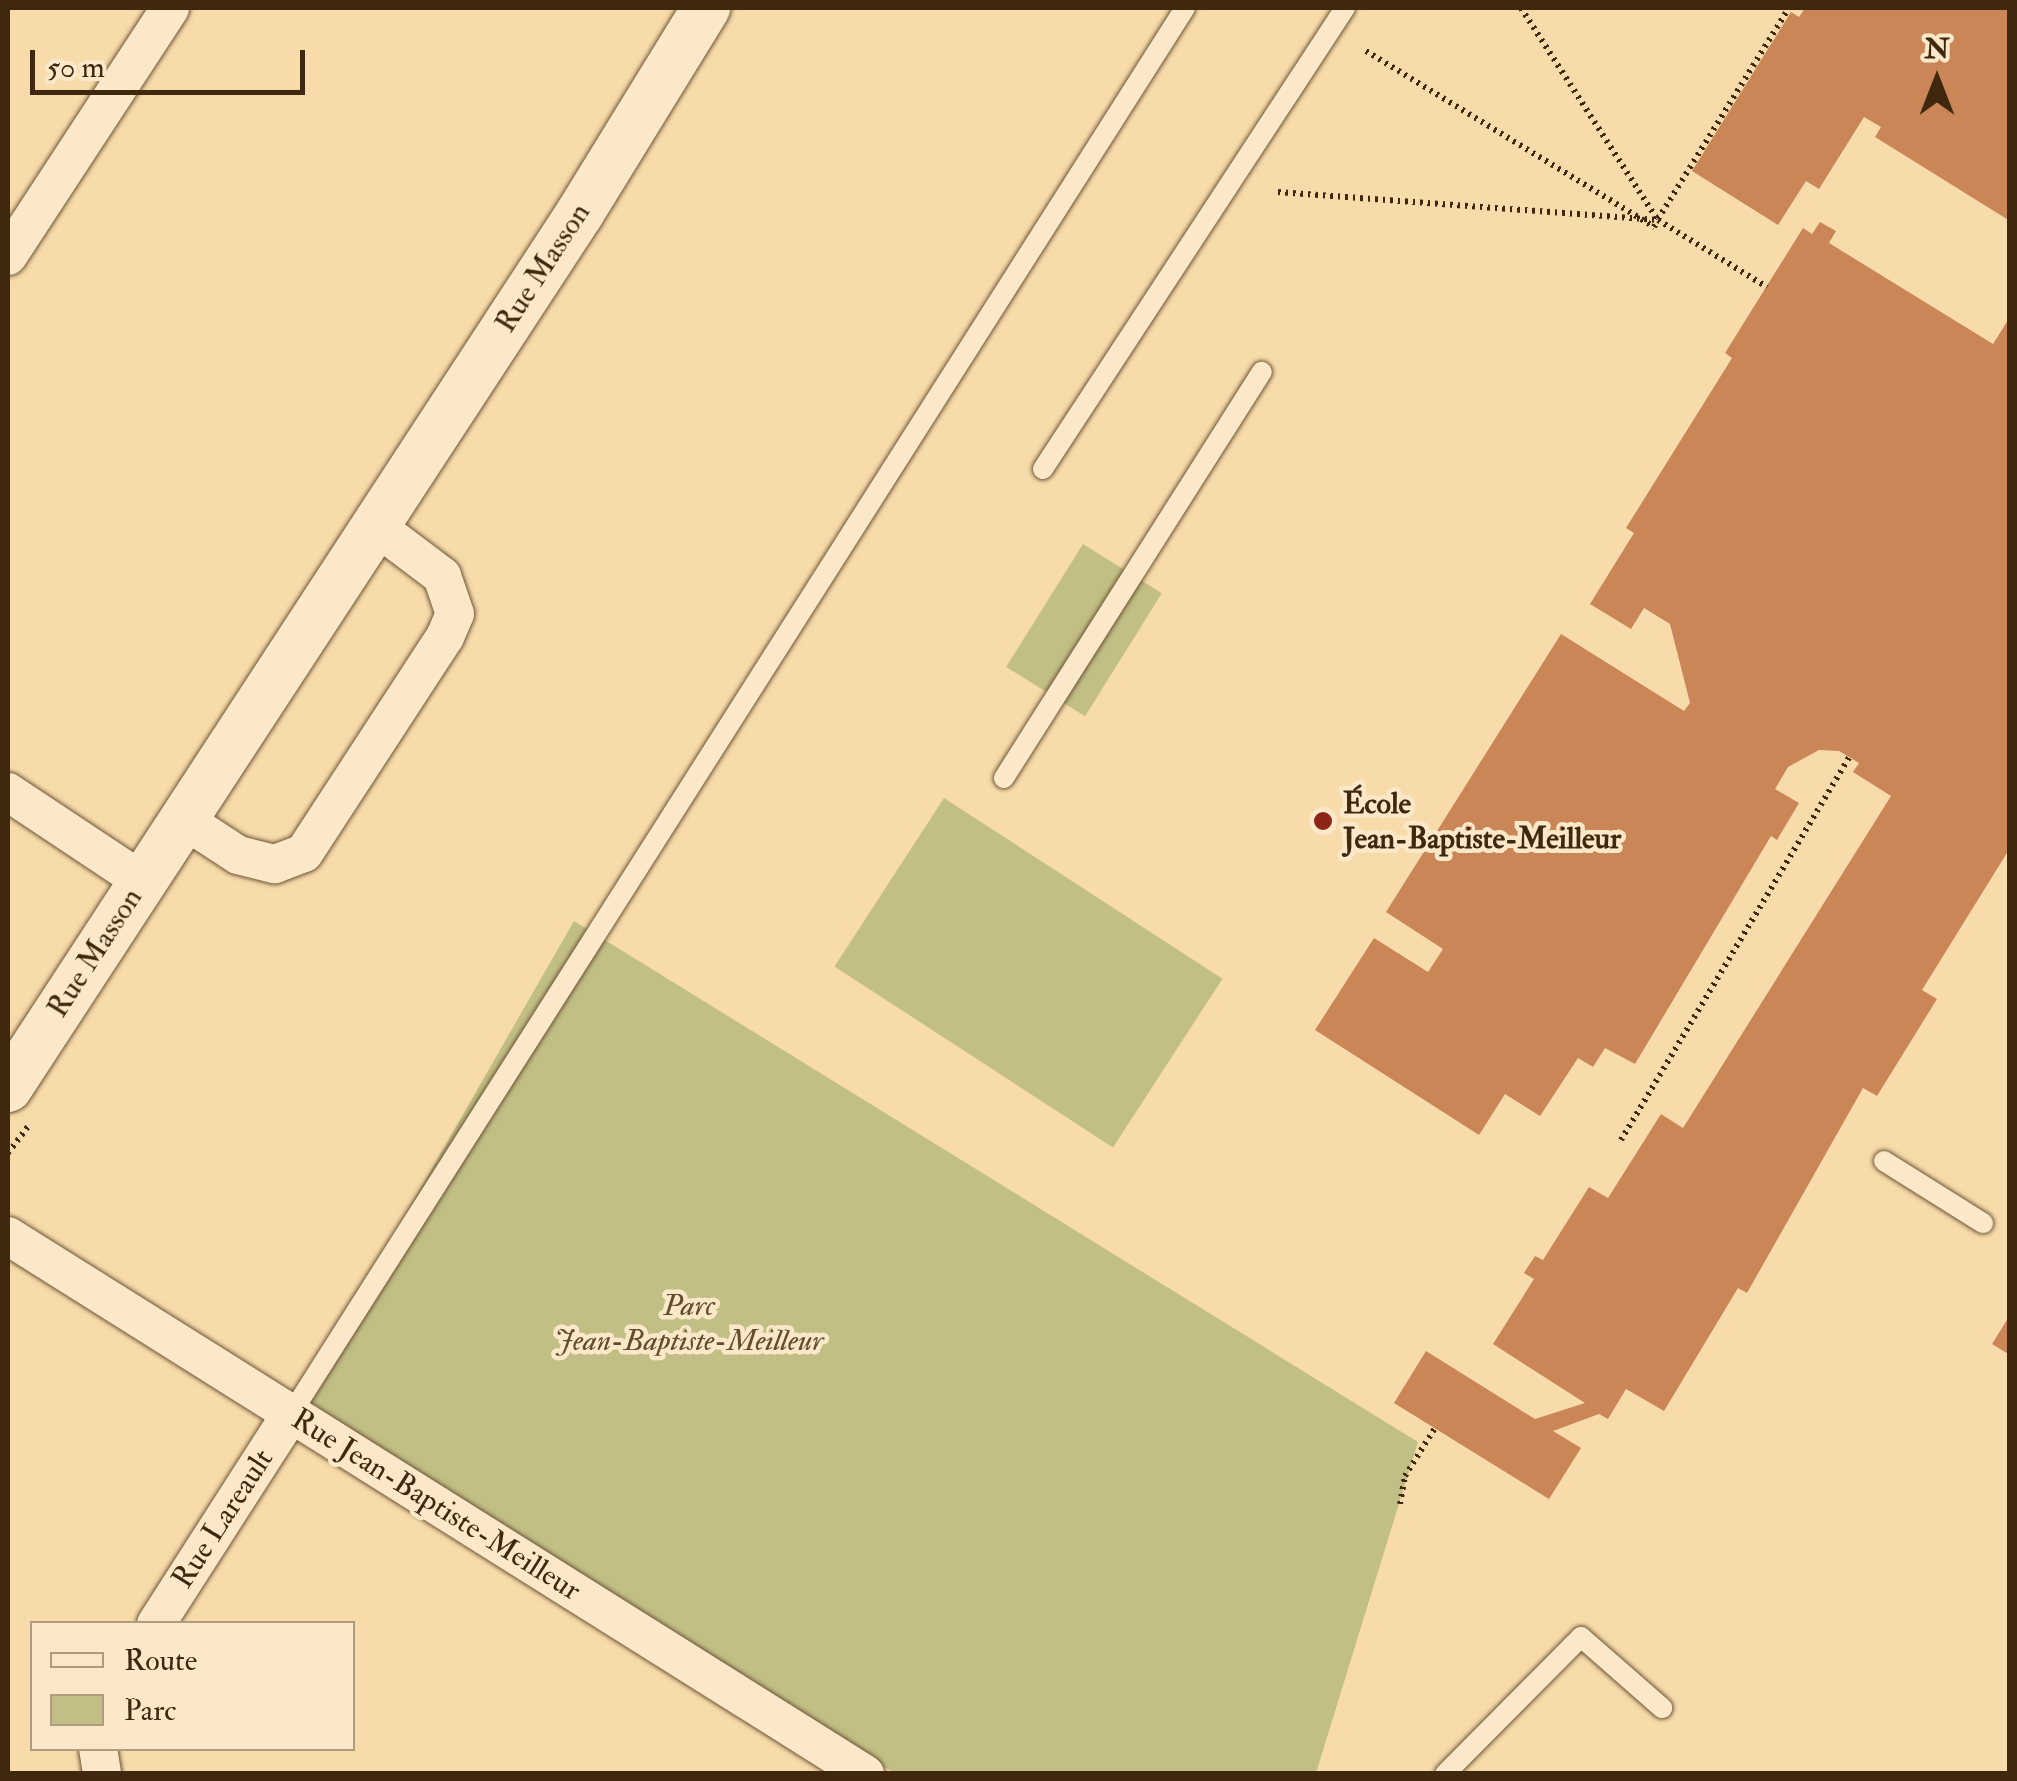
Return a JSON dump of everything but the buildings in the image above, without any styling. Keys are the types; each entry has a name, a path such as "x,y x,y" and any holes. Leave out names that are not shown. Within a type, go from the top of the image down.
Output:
{"street":[{"path":"8,256 18,216 170,8"},
{"name":"Rue Masson","path":"8,1088 580,213 706,8"},
{"path":"186,821 256,860 275,864 304,853 445,636 454,598 442,576 374,524"},
{"path":"8,792 142,881"},
{"name":"Rue Jean-Baptiste-Meilleur","path":"8,1236 865,1774"},
{"name":"Rue Lareault","path":"158,1621 290,1414"}],"lane":[{"path":"290,1414 1185,8"},
{"path":"1043,469 1345,8"},
{"path":"1004,778 1262,372"},
{"path":"1884,1161 1983,1223"},
{"path":"1445,1774 1581,1637 1662,1708"}],"path":[{"path":"1521,8 1656,223"},
{"path":"1656,223 1788,8"},
{"path":"1366,51 1767,287"},
{"path":"1278,192 1656,223"},
{"path":"1621,1140 1849,757"},
{"path":"1400,1504 1405,1476 1434,1428"}],"green space":[{"path":"1083,544 1162,593 1085,716 1006,667"},
{"path":"944,798 1222,979 1113,1147 835,967"},
{"name":"Parc Jean-Baptiste-Meilleur","path":"574,921 1418,1442 1316,1773 896,1774 291,1414"}],"place":[{"name":"École Jean-Baptiste-Meilleur","path":"1323,821"}]}
